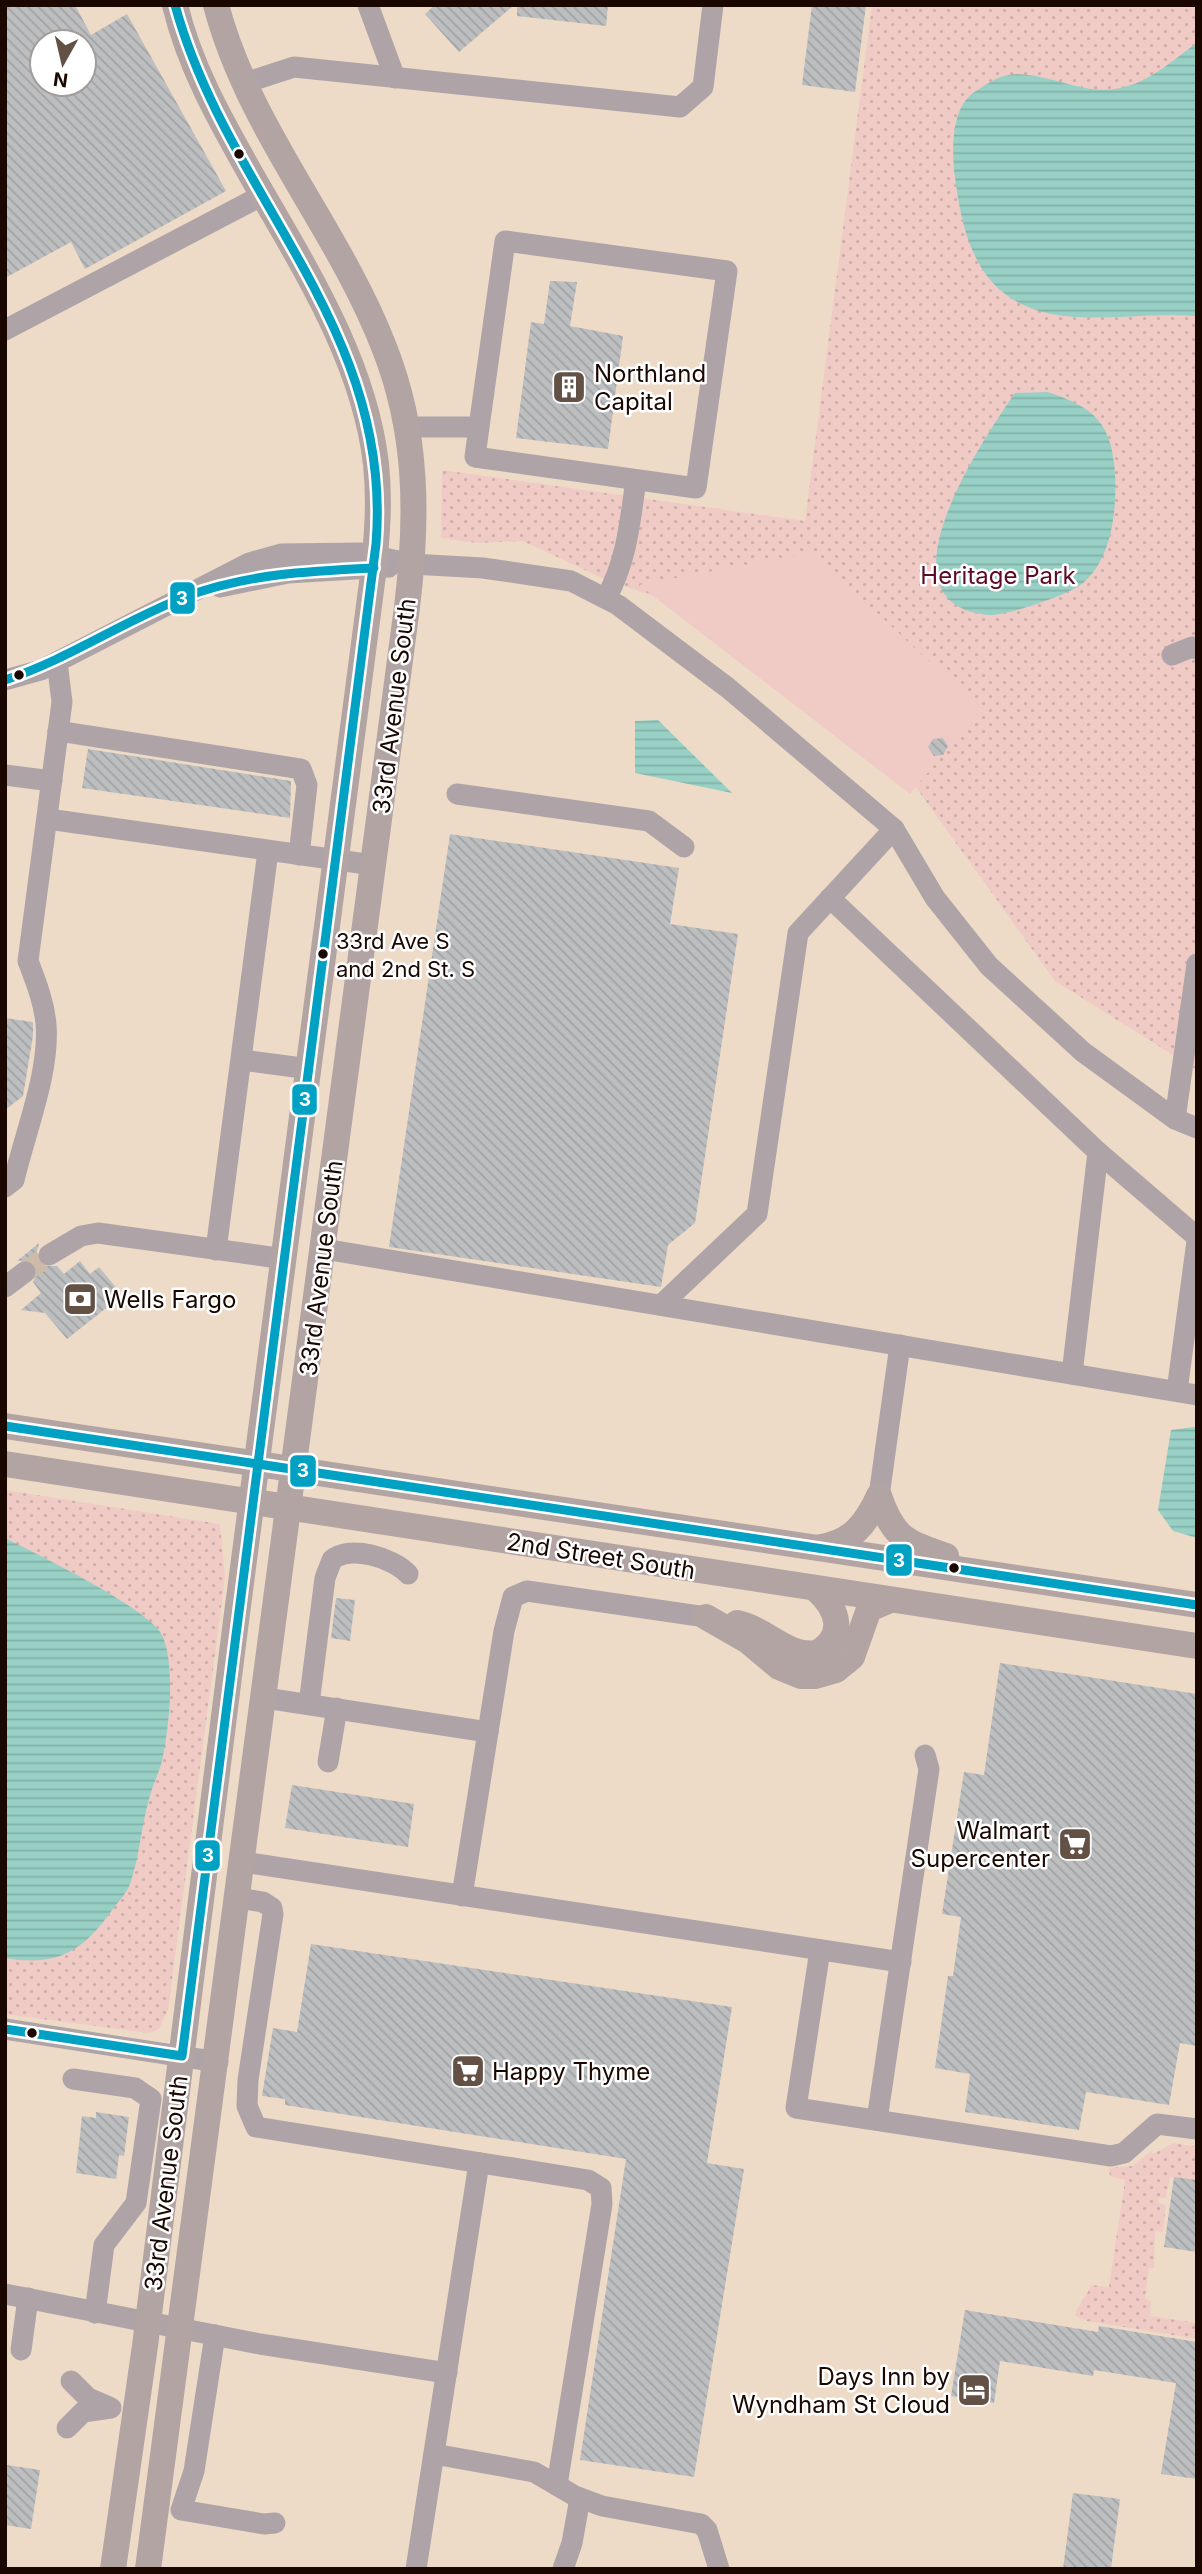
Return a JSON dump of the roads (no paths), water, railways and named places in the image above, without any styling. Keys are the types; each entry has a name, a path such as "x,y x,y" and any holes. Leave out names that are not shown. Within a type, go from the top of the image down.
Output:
{"main road":[{"name":"33rd Avenue South","path":"113,2569 148,2322 256,1465 375,561 376,465 360,392 332,321 200,78 175,5"},
{"name":"33rd Avenue South","path":"148,2569 291,1510 412,564 416,500 408,427 388,357 362,297 298,185 245,83 216,5"},
{"name":"2nd Street South","path":"5,1426 1197,1605"},
{"name":"2nd Street South","path":"5,1464 251,1504 1197,1646"},
{"path":"815,1548 846,1540 857,1531 880,1496"},
{"path":"880,1496 889,1524 902,1538 993,1575"},
{"path":"706,1617 759,1629 782,1646 801,1654 817,1653 829,1644 836,1622 831,1602 817,1590"},
{"path":"706,1617 748,1641 779,1667 801,1676 815,1676 845,1664 857,1648 869,1609 890,1600"}],"street":[{"path":"368,5 395,78"},
{"path":"245,83 294,67 681,107 702,87 713,5"},
{"path":"5,330 263,195"},
{"path":"505,241 727,271 696,488 475,457 479,427 505,241"},
{"path":"408,427 479,427"},
{"path":"606,598 619,575 624,556 636,480"},
{"path":"5,680 57,662 185,597 242,581 375,561 483,568 571,581 606,598 728,688 894,829 935,898 989,966 1083,1052 1175,1119 1197,1128"},
{"path":"1172,655 1192,647 1197,649"},
{"path":"5,1187 15,1180 35,1107 44,1052 46,1026 40,993 28,961 62,702 57,662"},
{"path":"58,731 301,769 307,785 299,855"},
{"path":"5,775 52,781"},
{"path":"457,794 649,821 684,846"},
{"path":"48,819 373,865"},
{"path":"661,1305 757,1214 798,933 894,829"},
{"path":"216,1250 268,851"},
{"path":"324,1249 1187,1393 1197,1239 1098,1152 830,898"},
{"path":"1175,1119 1197,964"},
{"path":"242,1060 310,1069"},
{"path":"1072,1374 1098,1152"},
{"path":"49,1255 89,1234 107,1233 285,1259"},
{"path":"5,1287 25,1272"},
{"path":"880,1496 900,1345"},
{"path":"309,1704 326,1578 332,1560 346,1553 382,1559 401,1566 408,1574"},
{"path":"462,1896 504,1631 513,1597 519,1592 706,1617"},
{"path":"265,1698 488,1731"},
{"path":"328,1762 337,1708"},
{"path":"877,2120 929,1769 925,1755"},
{"path":"243,1862 901,1962"},
{"path":"238,1898 263,1902 272,1908 274,1914 248,2080 247,2106 256,2127 589,2180 601,2188 602,2204 557,2485"},
{"path":"820,1950 796,2108 1111,2156 1124,2153 1157,2124 1197,2129"},
{"path":"5,2029 218,2062"},
{"path":"73,2079 135,2088 151,2099 136,2203 104,2245 95,2313"},
{"path":"416,2569 480,2163"},
{"path":"5,2294 215,2335 447,2373"},
{"path":"21,2350 28,2298"},
{"path":"215,2335 194,2471 181,2510 264,2524 275,2523"},
{"path":"67,2428 83,2412 111,2407 88,2398 71,2381"},
{"path":"434,2454 523,2469 580,2498 615,2509 701,2524 707,2530 719,2569"},
{"path":"563,2569 572,2543 580,2498"}],"water":[{"path":"1197,43 1197,316 1074,317 1043,312 1018,302 998,288 983,270 972,249 958,198 953,149 955,126 968,97 997,78 1017,74 1087,88 1115,89 1138,82 1158,71"},
{"path":"1048,392 1078,404 1089,412 1105,430 1110,442 1115,474 1115,502 1111,533 1101,561 1093,573 1076,588 1022,608 988,615 954,604 938,582 937,551 946,516 981,445 1015,393"},
{"path":"658,720 732,793 635,773 635,721"},
{"path":"1194,1427 1197,1430 1197,1538 1173,1531 1158,1510 1171,1430"},
{"path":"5,1538 90,1582 137,1611 162,1635 169,1663 170,1697 165,1748 147,1807 129,1887 101,1924 79,1946 54,1958 39,1960 5,1958"}],"tunnel":[{"path":"25,1272 49,1255"}],"place":[{"name":"Northland Capital","path":"569,387"},
{"name":"33rd Ave S and 2nd St. S","path":"323,954"},
{"name":"Wells Fargo","path":"80,1299"},
{"name":"Walmart Supercenter","path":"1075,1844"},
{"name":"Happy Thyme","path":"468,2071"},
{"name":"Days Inn by Wyndham St Cloud","path":"974,2390"}],"park label":[{"name":"Heritage Park","path":"998,575"}]}
